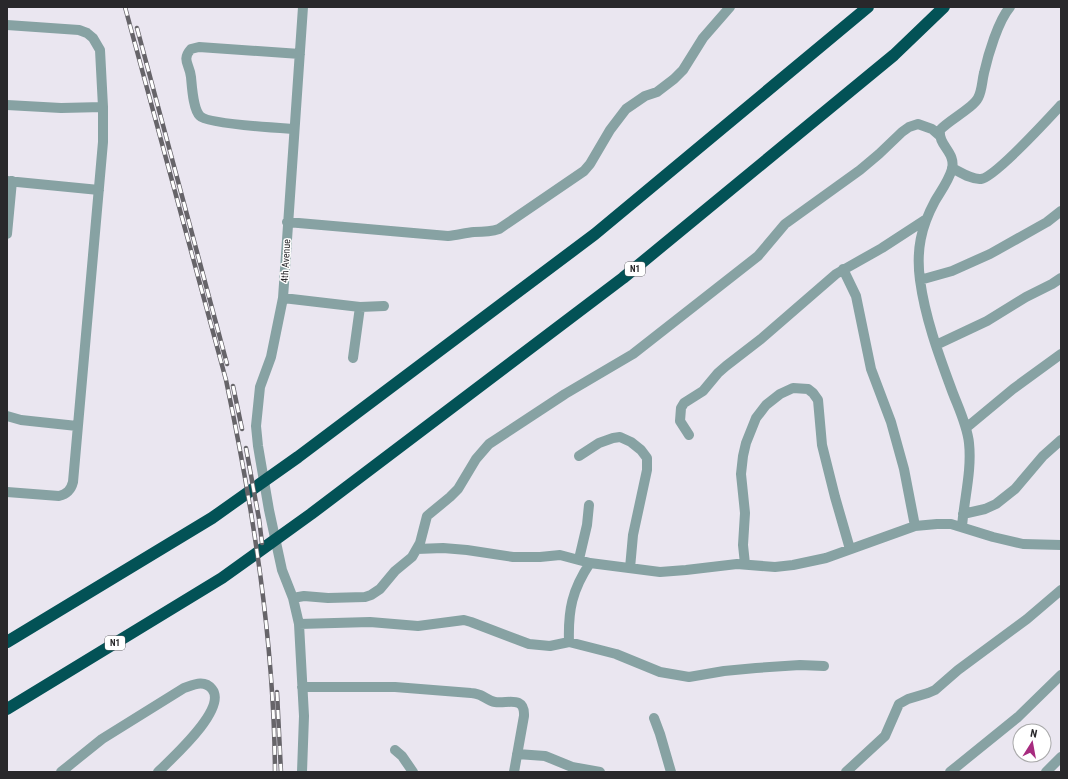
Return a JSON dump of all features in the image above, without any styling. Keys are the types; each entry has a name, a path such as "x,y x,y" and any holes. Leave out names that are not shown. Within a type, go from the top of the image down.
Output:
{"highway":[{"path":"7,642 212,518 298,457 595,234 868,7"},
{"name":"N1","path":"7,709 222,578 311,514 623,278 894,56 944,7"}],"street":[{"name":"4th Avenue","path":"302,772 304,716 299,624 293,598 282,570 269,510 256,426 260,387 272,357 283,298 287,222 303,7"},
{"path":"287,222 448,236 486,233 499,229 584,171 590,164 610,130 626,109 645,96 666,86 674,79 683,70 704,38 730,7"},
{"path":"940,136 940,130 978,98 986,64 996,33 1005,13 1010,7"},
{"path":"7,25 79,30 87,33 93,38 100,50 103,107 103,142 72,488 65,495 59,496 7,492"},
{"path":"294,129 203,119 197,110 191,73 186,61 186,56 190,49 199,47 300,54"},
{"path":"7,105 61,108 103,107"},
{"path":"952,168 973,178 985,178 1019,148 1061,105"},
{"path":"293,598 304,596 328,598 364,597 371,595 380,589 395,571 412,557 420,543 427,516 458,489 476,459 489,444 565,394 633,354 758,256 785,224 860,170 902,132 918,124 932,129 940,136 952,156 952,168 948,179 926,220 919,249 920,280 928,319 966,428 969,442 969,457 962,527"},
{"path":"7,234 10,181 99,190"},
{"path":"920,280 952,271 990,254 1047,222 1061,210"},
{"path":"689,435 680,422 681,408 684,403 703,391 718,373 761,339 830,278 843,269 882,248 926,220"},
{"path":"843,269 856,296 871,369 890,422 904,469 914,526"},
{"path":"936,345 987,321 1061,278"},
{"path":"283,298 360,307 384,306"},
{"path":"352,358 360,307"},
{"path":"966,428 1013,389 1061,354"},
{"path":"745,564 743,545 745,513 741,474 746,443 756,418 766,405 780,394 793,388 808,389 818,400 822,446 850,550"},
{"path":"7,416 21,420 77,426"},
{"path":"579,456 599,443 620,437 631,442 641,450 646,458 647,470 633,535 630,568"},
{"path":"963,514 985,509 996,504 1015,489 1043,456 1061,440"},
{"path":"579,559 587,525 589,505"},
{"path":"417,549 443,548 513,557 560,555 590,562 660,572 745,564 775,567 793,565 826,558 914,526 951,524 1022,544 1060,544"},
{"path":"569,642 568,627 572,600 581,577 590,562"},
{"path":"846,772 885,736 899,704 908,699 935,690 958,670 1022,623 1061,590"},
{"path":"299,624 370,622 418,626 464,620 529,644 550,646 569,642 616,654 660,672 689,677 724,671 756,668 800,665 824,666"},
{"path":"950,772 1018,717 1061,675"},
{"path":"61,772 102,739 184,688 198,683 209,686 213,690 214,695 212,707 208,717 195,735 158,772"},
{"path":"302,687 395,688 471,692 495,702 514,702 521,705 524,711 514,772"},
{"path":"654,718 671,772"},
{"path":"395,750 402,756 413,772"},
{"path":"517,754 545,756 572,767 600,772"},
{"path":"1046,772 1061,757"}],"railway":[{"path":"125,7 226,380 236,428 253,526 266,624 271,673 275,772"},
{"path":"137,28 227,364"},
{"path":"233,386 242,429"},
{"path":"246,448 262,543"},
{"path":"277,692 281,772"}]}
